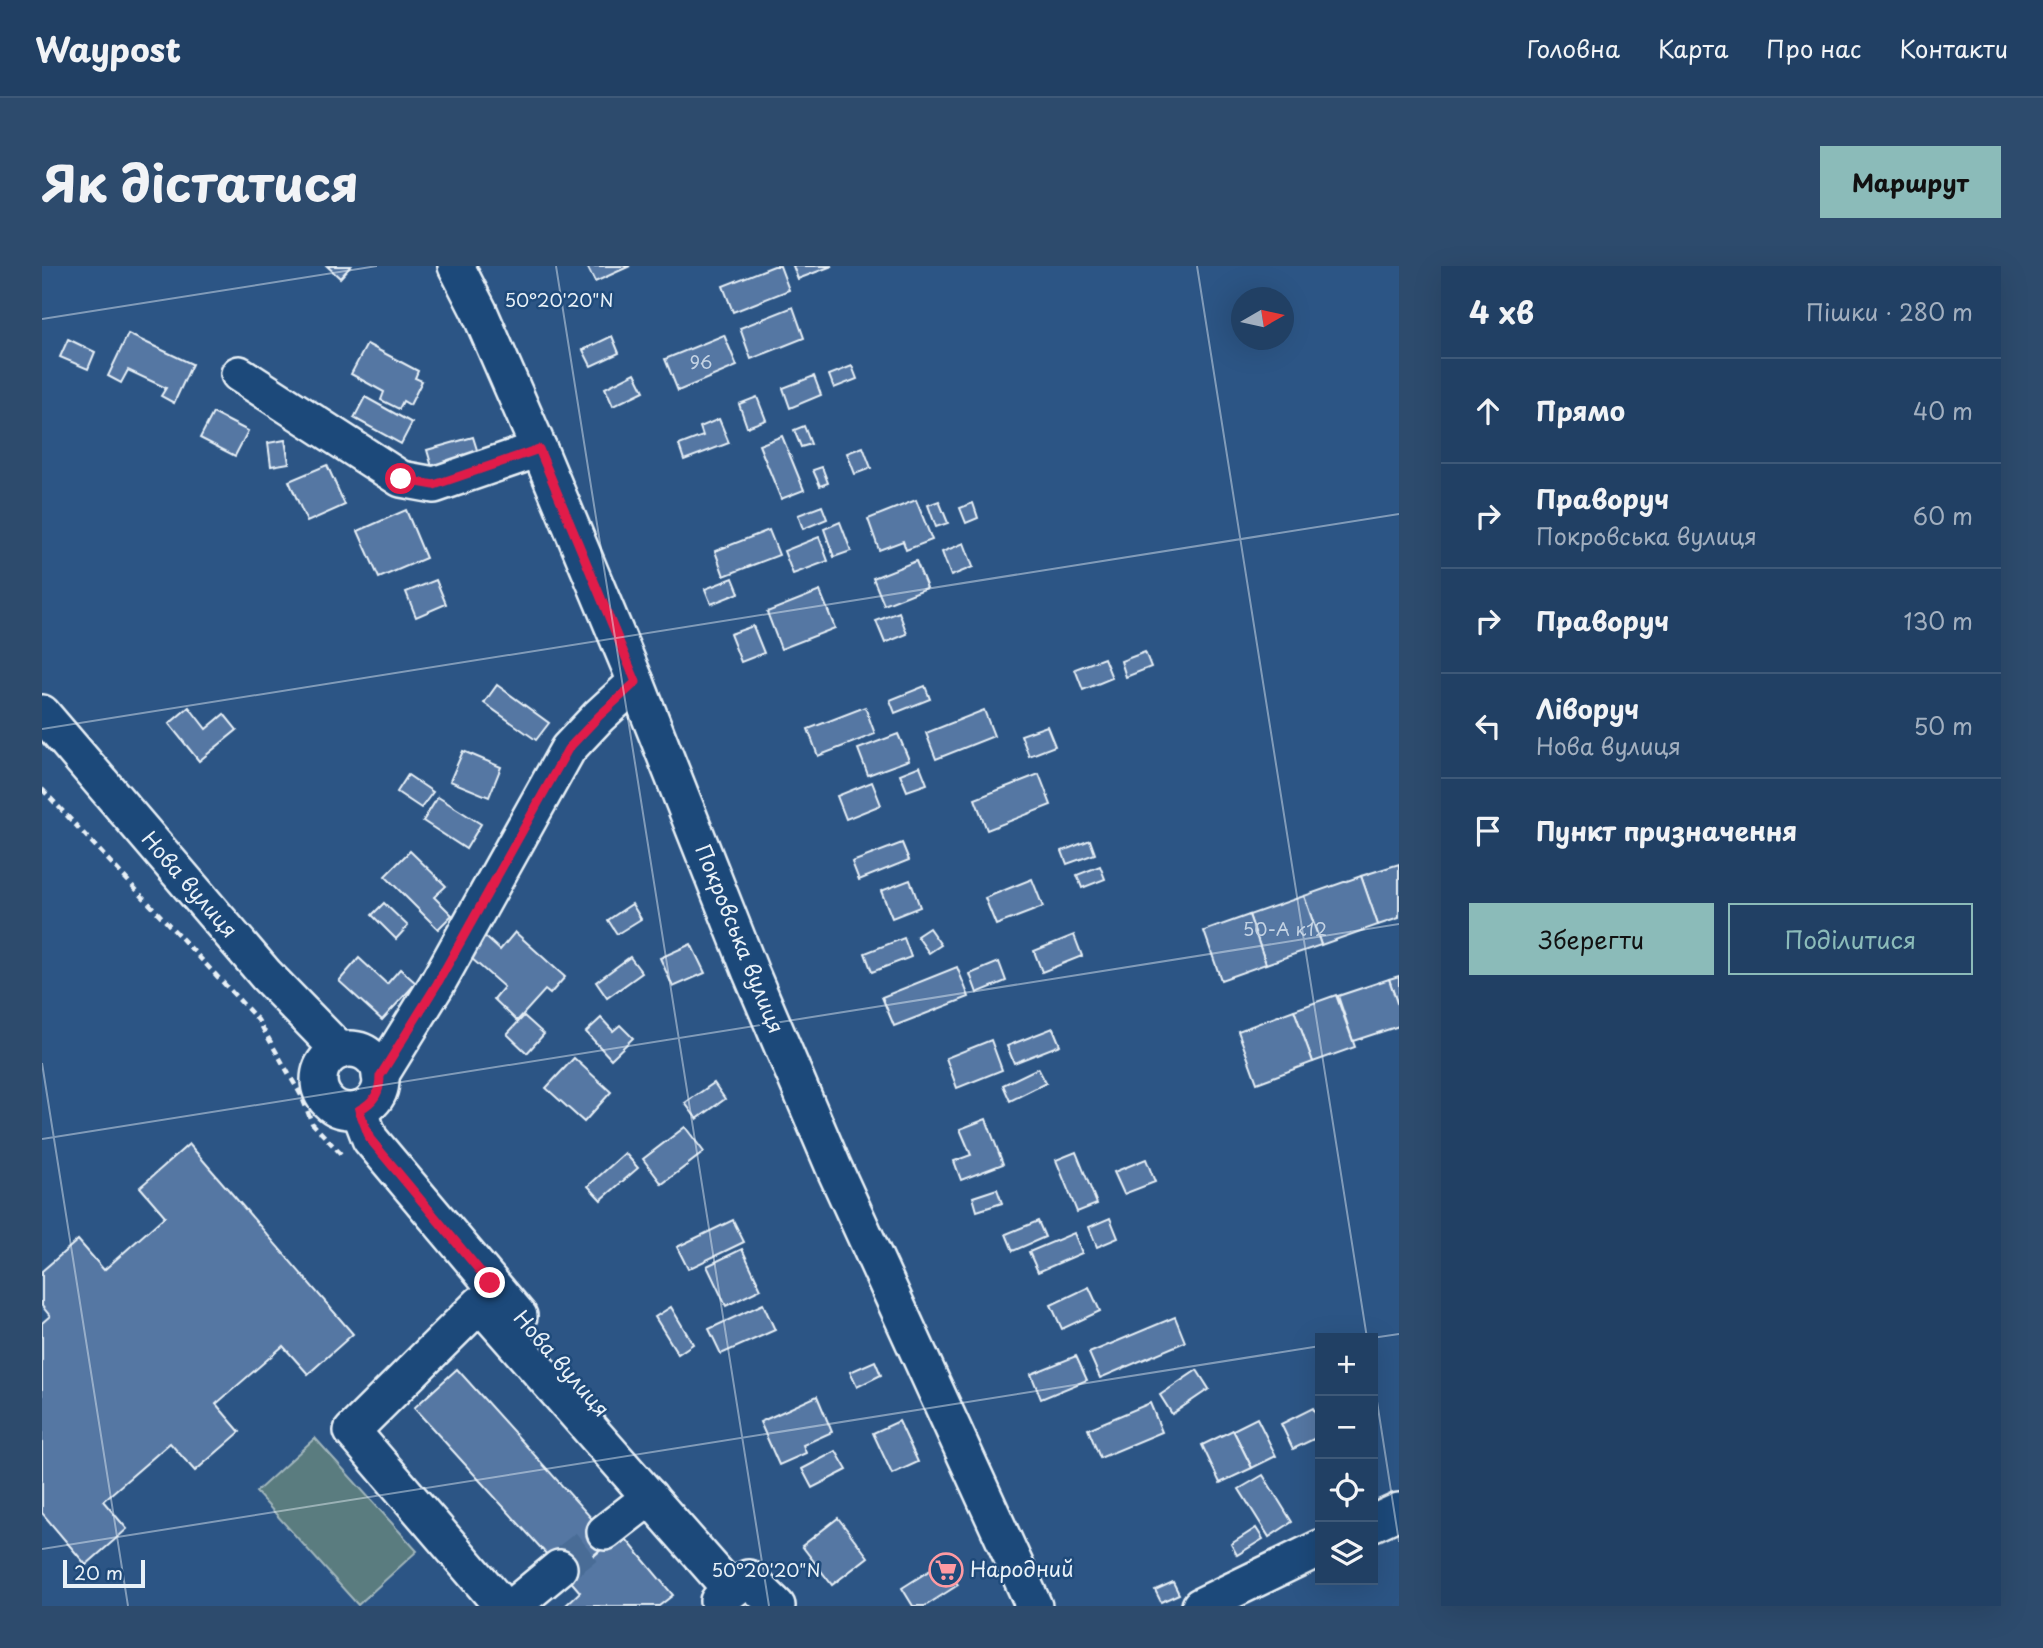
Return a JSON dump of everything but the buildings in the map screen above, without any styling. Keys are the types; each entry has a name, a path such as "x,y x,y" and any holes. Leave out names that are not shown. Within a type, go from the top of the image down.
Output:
{"street":[{"name":"Покровська вулиця","path":"456,266 480,311 539,449 636,682 751,973 824,1144 1034,1606"},
{"path":"239,374 401,479 434,485 539,449"},
{"path":"380,1076 437,984 568,749 636,682"},
{"name":"Нова вулиця","path":"42,713 266,975 340,1051"},
{"path":"351,1049 370,1057 380,1076 376,1097 359,1110 338,1109 329,1103 319,1085 323,1064 340,1051 351,1049"},
{"name":"Нова вулиця","path":"359,1110 370,1139 490,1283 731,1591"},
{"path":"502,1606 352,1431 480,1304 731,1591 777,1606"},
{"path":"605,1532 650,1497"},
{"path":"1375,1522 1399,1511"},
{"path":"1200,1606 1315,1550"},
{"path":"513,1606 559,1568"}],"path":[{"path":"42,789 258,1020 302,1097 312,1123 349,1163"}],"green space":[{"path":"315,1438 417,1551 358,1605 256,1492"}],"tunnel":[{"path":"559,1568 605,1532"}],"place":[{"name":"Народний","path":"946,1570"}],"route":[{"path":"401,479 434,485 539,449 636,682 568,749 437,984 380,1076 376,1097 369,1105 359,1110 370,1139 490,1283"}]}
